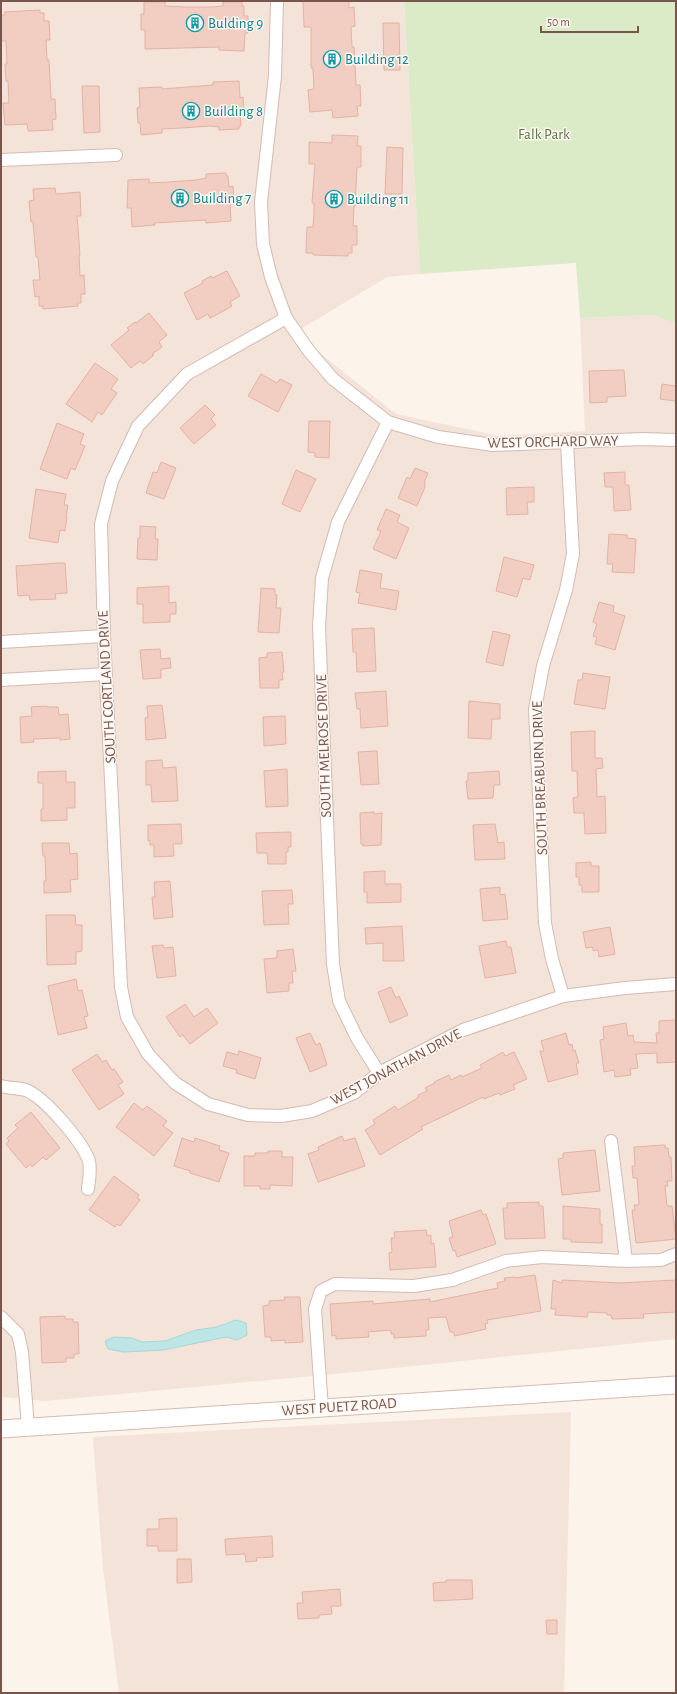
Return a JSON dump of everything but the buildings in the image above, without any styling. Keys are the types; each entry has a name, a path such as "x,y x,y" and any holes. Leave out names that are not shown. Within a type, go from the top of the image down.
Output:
{"street":[{"name":"WEST ORCHARD WAY","path":"277,1 275,76 261,202 263,244 271,277 286,318 309,351 333,379 388,422 438,438 493,445 642,439 676,440"},
{"path":"1,160 116,155"},
{"name":"SOUTH CORTLAND DRIVE","path":"208,1104 175,1083 148,1054 127,1017 120,987 104,636 102,524 112,481 138,426 187,374 286,318"},
{"name":"SOUTH MELROSE DRIVE","path":"379,1073 357,1038 339,1001 333,964 318,627 322,578 338,522 388,422"},
{"name":"SOUTH BREABURN DRIVE","path":"563,996 552,959 545,922 535,709 543,666 566,590 573,554 567,443"},
{"path":"1,642 104,636"},
{"path":"1,680 106,674"},
{"name":"WEST JONATHAN DRIVE","path":"208,1104 248,1115 281,1116 312,1111 354,1092 379,1073 463,1030 563,996 625,988 676,984"},
{"path":"1,1086 25,1090 38,1098 56,1115 76,1140 89,1162 88,1189"},
{"path":"611,1141 626,1261"},
{"path":"322,1409 315,1309 321,1291 335,1284 414,1286 452,1280 506,1261 542,1257 626,1261 661,1260 676,1254"},
{"path":"1,1317 18,1334 22,1352 28,1428"},
{"name":"WEST PUETZ ROAD","path":"1,1429 676,1386"}],"shaded area":[{"path":"1,1 404,1 420,274 387,277 296,332 327,359 396,414 499,436 585,431 580,318 653,315 676,324 676,1339 356,1372 45,1401 1,1397"},
{"path":"571,1412 564,1693 119,1693 103,1569 93,1437"}],"green space":[{"name":"Falk Park","path":"404,1 676,1 676,324 653,315 580,318 576,263 420,274"}],"water":[{"path":"236,1320 246,1323 247,1335 237,1340 226,1337 163,1350 124,1352 108,1349 105,1341 114,1337 132,1338 142,1342 165,1341 196,1330 217,1327"}],"place":[{"name":"Bulding 9","path":"195,23"},
{"name":"Building 12","path":"332,59"},
{"name":"Building 8","path":"191,111"},
{"name":"Building 7","path":"180,198"},
{"name":"Building 11","path":"334,199"}]}
